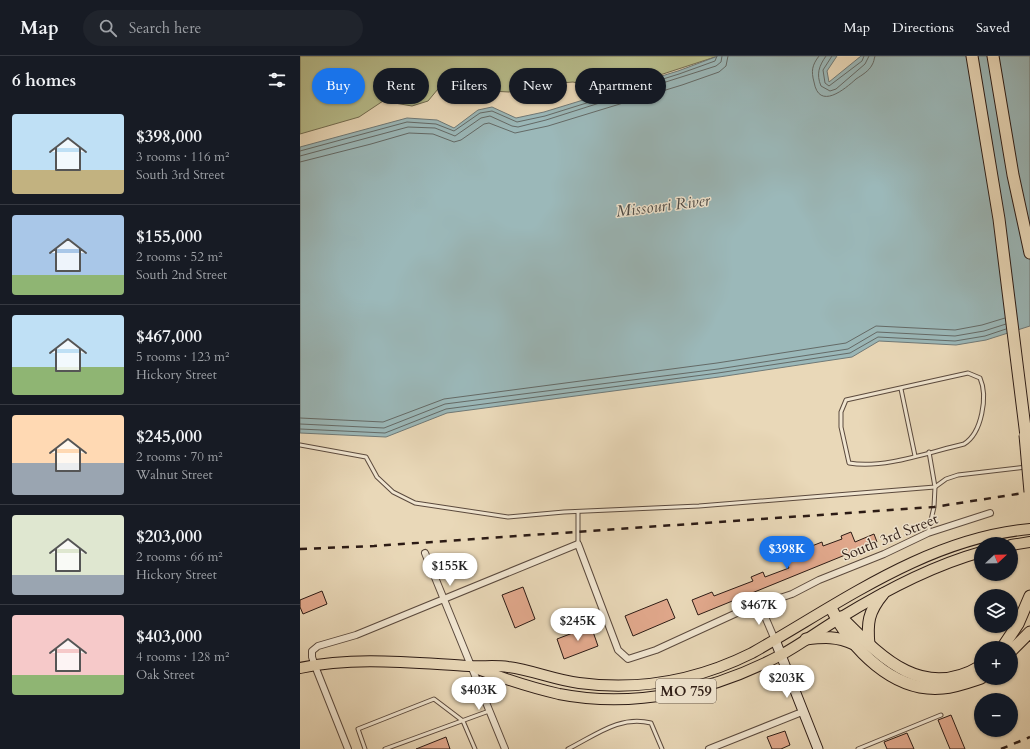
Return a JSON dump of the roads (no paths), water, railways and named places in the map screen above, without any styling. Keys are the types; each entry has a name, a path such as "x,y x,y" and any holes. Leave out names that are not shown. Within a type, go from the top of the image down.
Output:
{"highway":[{"path":"972,56 977,94 999,219 1025,435 1030,492"},
{"path":"992,56 1030,253"},
{"path":"1025,435 1030,454"},
{"path":"869,645 869,618 873,606 883,594"},
{"path":"1007,641 1018,624 1030,596"},
{"path":"831,608 855,645"},
{"path":"839,619 896,667 914,674 934,678 956,676 974,670"},
{"path":"1018,644 1030,632"},
{"path":"806,639 830,636 845,640 855,645 883,670 902,681 920,687 942,688 974,680"}],"main road":[{"name":"MO 759","path":"300,668 410,662 507,667 578,683 607,685 641,685 702,674 729,664 775,640 891,573 927,556 988,536 1030,529"},
{"path":"1018,544 1030,542"},
{"name":"MO 759","path":"470,666 507,679 559,694 592,698 657,697 693,690 730,678 781,654 839,619 927,571 955,559 974,554"}],"street":[{"name":"South 3rd Street","path":"578,544 618,650 628,659 647,653 709,625 792,594 819,580 884,554 928,533 990,513"},
{"path":"348,749 315,666 312,651 318,646 356,635 578,544"},
{"path":"425,553 505,749"},
{"path":"760,605 818,749"},
{"path":"709,749 802,712"}],"lane":[{"path":"968,373 980,378 982,383 982,401 980,420 970,440 964,444 929,452 886,462 860,465 849,463 841,426 841,412 846,400 901,389 947,376 968,373"},
{"path":"901,389 915,456"},
{"path":"300,446 366,457 377,478 393,492 415,503 508,517 564,512 578,513 699,506 935,487 946,479 958,475 1030,466"},
{"path":"928,533 934,506 935,487 929,452"},
{"path":"578,513 578,544"},
{"path":"365,749 358,729 434,700 463,721 475,749"},
{"path":"385,749 489,711"},
{"path":"858,749 941,715"},
{"path":"568,749 617,723 631,721 651,723 662,749"}],"water":[{"name":"Missouri River","path":"718,56 837,56 827,71 829,82 861,56 1030,56 1030,326 986,340 956,345 879,341 852,357 719,377 447,413 386,437 300,433 300,147 407,118 437,120 454,128 478,110 492,107 516,118 544,112 575,103 575,104 666,104 666,75"}],"railway":[{"path":"300,549 374,546 934,507 1030,492"},
{"path":"1001,749 1030,737"}]}
